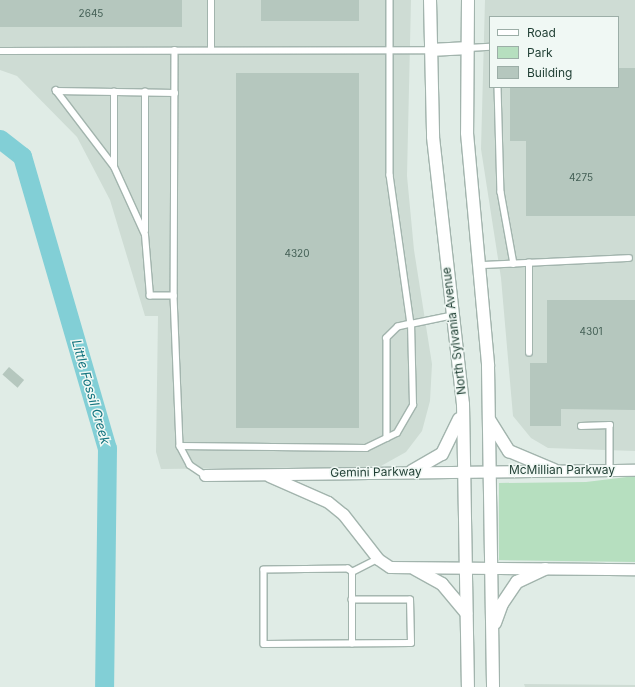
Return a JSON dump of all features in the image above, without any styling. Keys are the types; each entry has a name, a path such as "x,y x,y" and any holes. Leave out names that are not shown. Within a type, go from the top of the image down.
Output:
{"main road":[{"name":"North Sylvania Avenue","path":"430,0 435,166 454,315 462,404 468,687"},
{"path":"468,0 467,133 481,265 488,415 493,687"},
{"path":"431,50 468,48"},
{"path":"412,471 442,454 456,430 462,404"},
{"path":"488,415 496,434 509,451 554,470"},
{"path":"415,569 442,584 466,613"},
{"path":"493,630 502,604 517,582 545,569"}],"street":[{"name":"Gemini Parkway","path":"205,475 489,470"},
{"name":"McMillian Parkway","path":"489,470 635,470"},
{"name":"Gemini Parkway","path":"263,474 309,491 328,502 343,514 378,559 390,567 415,569 490,570"},
{"path":"490,570 635,569"}],"lane":[{"path":"211,0 211,50"},
{"path":"180,446 366,448 397,433 413,405 411,324 390,175 390,0"},
{"path":"468,48 489,48"},
{"path":"175,50 174,296 180,446 190,465 205,475"},
{"path":"0,51 431,50"},
{"path":"498,88 501,192 514,264"},
{"path":"145,235 114,167 56,91 175,92"},
{"path":"114,92 114,167"},
{"path":"145,92 145,235 150,296 174,296"},
{"path":"481,265 629,258"},
{"path":"529,263 529,353"},
{"path":"387,438 387,338 398,327 454,315"},
{"path":"581,426 610,425 610,470"},
{"path":"352,572 378,559"},
{"path":"352,572 348,569 264,570 264,644 411,643 410,600 352,600"},
{"path":"352,572 352,644"}],"shaded area":[{"path":"0,0 411,0 407,176 414,250 432,364 430,401 422,431 406,452 381,466 161,469 156,452 158,316 145,316 110,200 77,137 17,76 0,70"},
{"path":"485,0 635,0 635,451 548,448 531,438 513,416 501,278 481,149"},
{"path":"524,684 635,685 635,687 525,687"}],"green space":[{"path":"635,476 635,562 499,560 499,483 586,482"}],"building":[{"path":"0,0 182,0 182,27 0,27"},
{"path":"261,0 359,0 359,21 261,21"},
{"path":"619,68 635,68 635,216 526,216 526,141 510,141 510,88 619,88"},
{"path":"236,73 359,73 359,428 236,428"},
{"path":"547,300 635,300 635,410 561,409 561,426 530,426 530,363 547,363"},
{"path":"9,367 24,380 18,388 2,375"}],"waterway":[{"name":"Little Fossil Creek","path":"0,139 22,156 107,448 104,687"}]}
